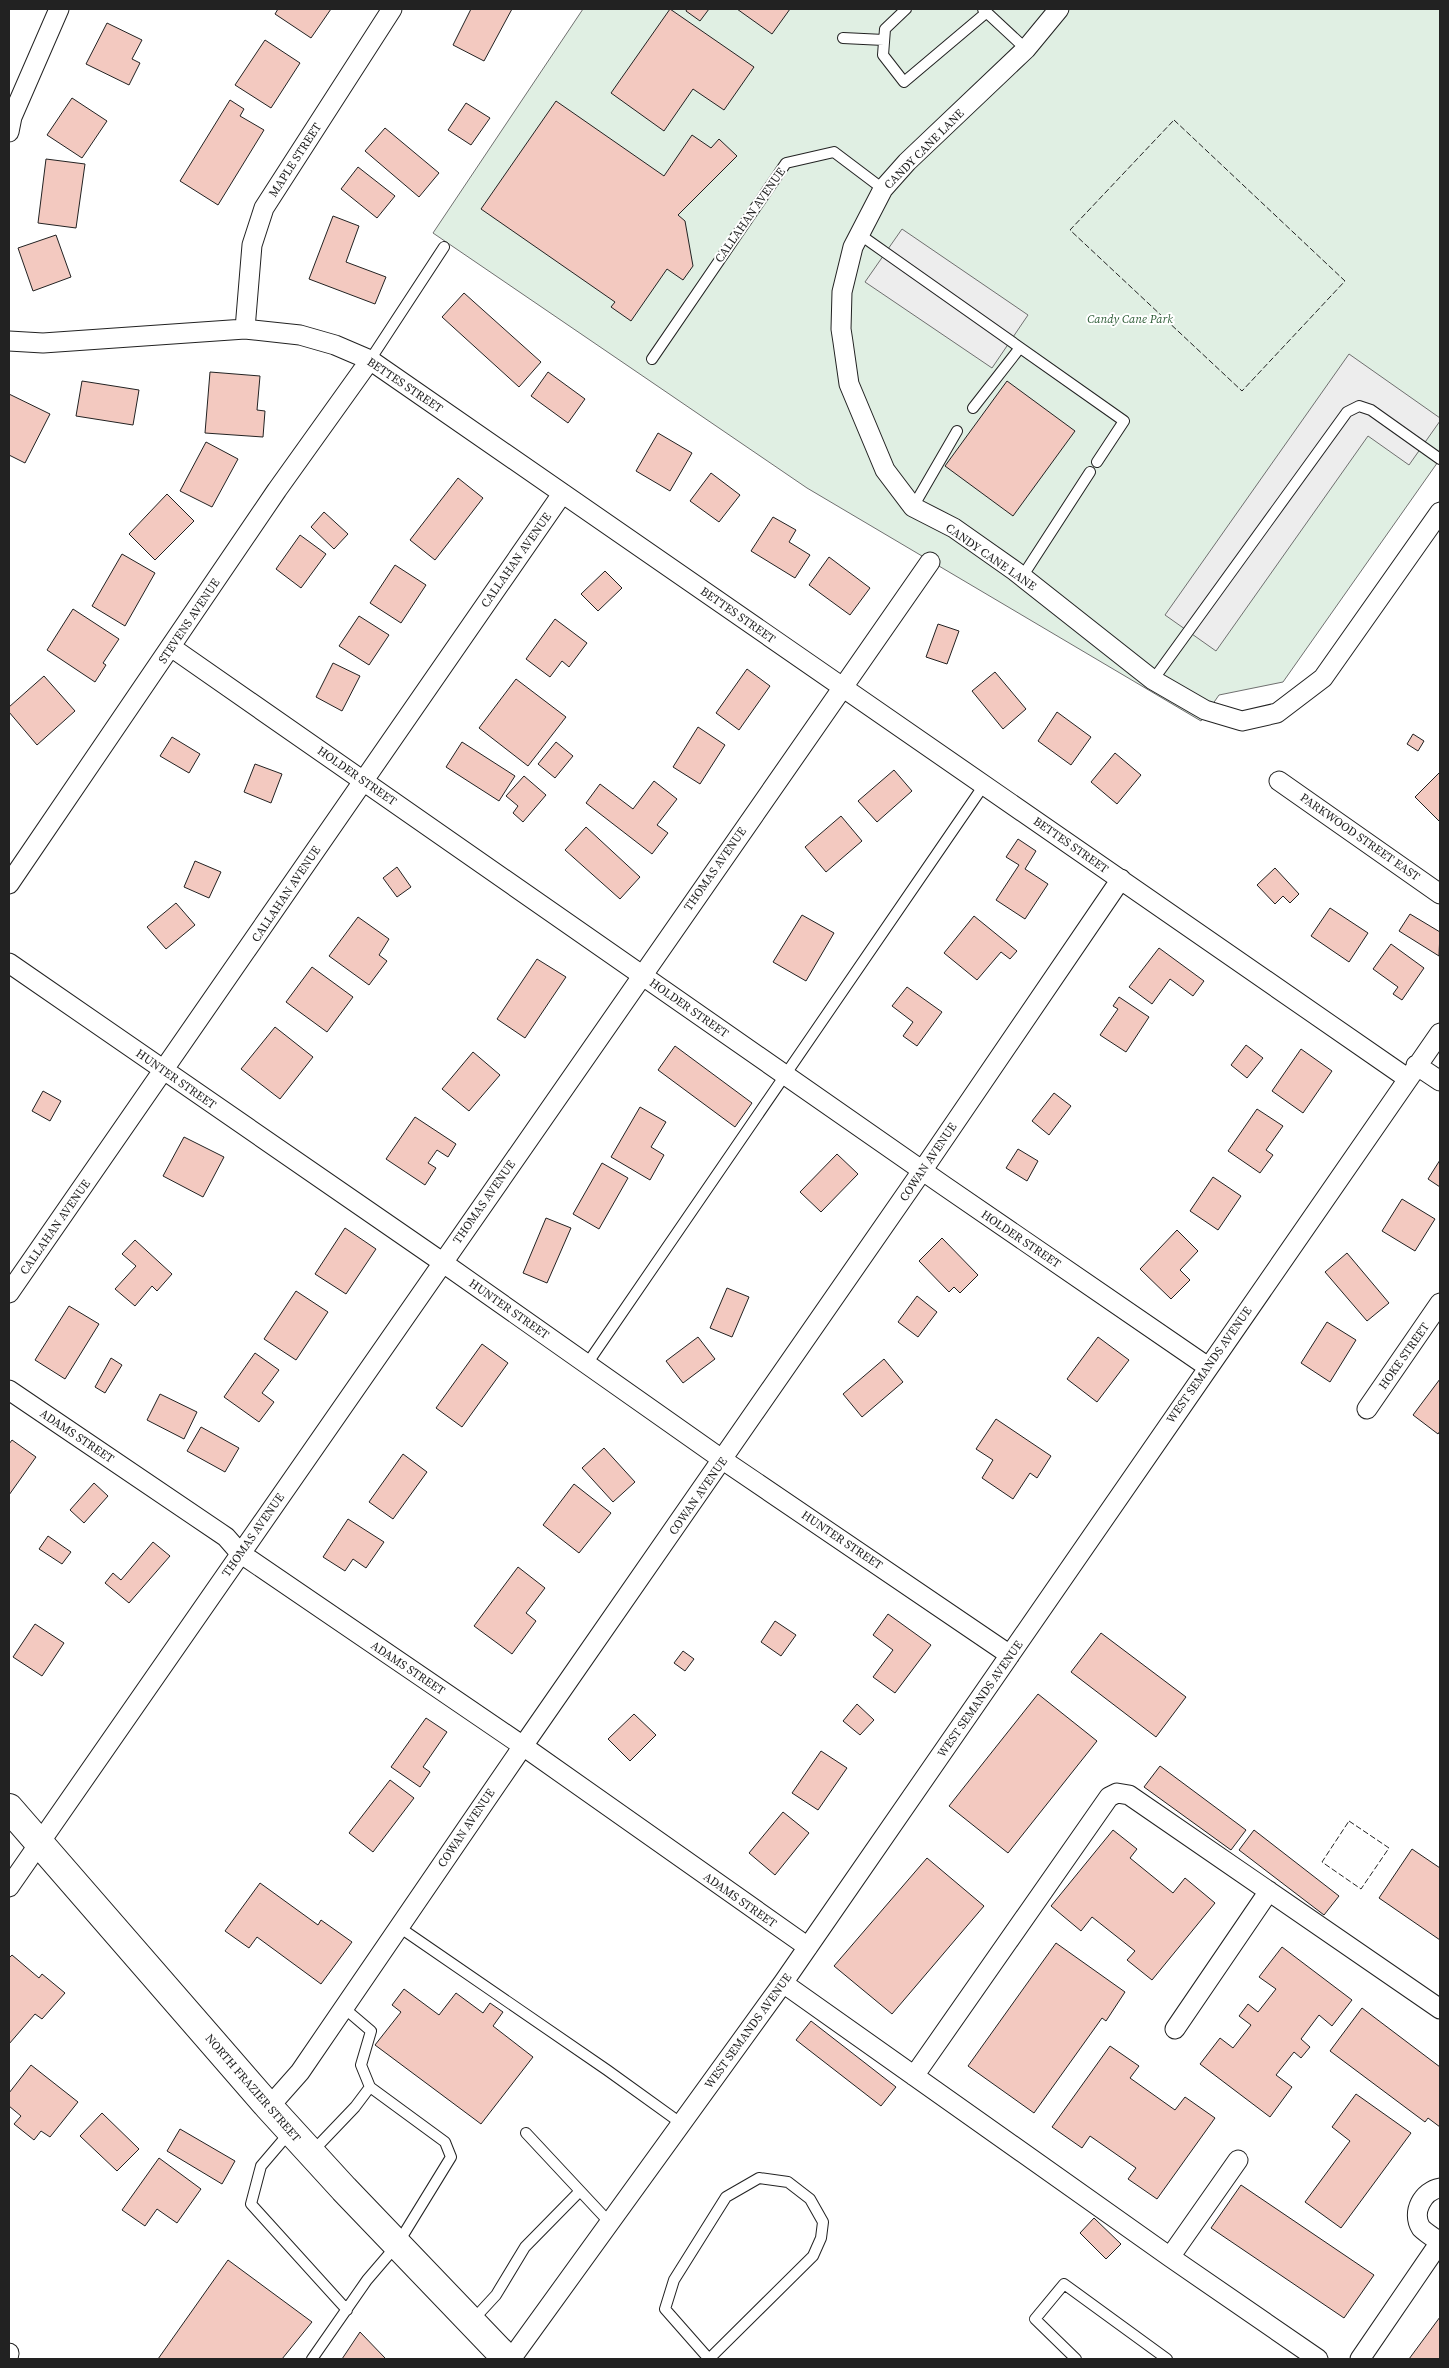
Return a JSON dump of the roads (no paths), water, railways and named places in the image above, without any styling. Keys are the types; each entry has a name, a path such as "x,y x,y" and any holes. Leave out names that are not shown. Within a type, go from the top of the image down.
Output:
{"main road":[{"name":"NORTH FRAZIER STREET","path":"9,1808 269,2107 507,2359"}],"street":[{"path":"9,132 12,117 58,9"},
{"name":"MAPLE STREET","path":"245,329 252,245 264,208 392,9"},
{"name":"CANDY CANE LANE","path":"1059,9 1026,49 907,162 883,189 853,247 842,292 841,329 849,384 884,470 913,507 954,528 1022,577 1153,680 1205,710 1242,721 1277,713 1323,678 1440,512"},
{"name":"BETTES STREET","path":"9,342 43,343 245,329 300,335 336,345 370,360 1121,879 1412,1072 1440,1082"},
{"name":"STEVENS AVENUE","path":"9,884 277,490 370,360"},
{"name":"CALLAHAN AVENUE","path":"9,1294 165,1071 363,780 562,494"},
{"name":"THOMAS AVENUE","path":"9,1887 930,562"},
{"name":"HOLDER STREET","path":"171,647 922,1171 1208,1367"},
{"name":"PARKWOOD STREET EAST","path":"1279,781 1440,894"},
{"name":"COWAN AVENUE","path":"269,2107 300,2072 523,1746 922,1171 1121,879"},
{"name":"HUNTER STREET","path":"9,964 442,1262 723,1460 1010,1655"},
{"name":"WEST SEMANDS AVENUE","path":"511,2359 783,1983 1440,1033"},
{"name":"HOKE STREET","path":"1367,1409 1440,1303"},
{"name":"ADAMS STREET","path":"9,1390 226,1537 240,1553 523,1746 808,1947"},
{"path":"914,2076 1110,1797 1117,1793 1129,1795 1440,2009"},
{"path":"1174,2029 1269,1892"},
{"path":"783,1983 1170,2258 1318,2359"},
{"path":"1170,2258 1238,2160"},
{"path":"1360,2359 1440,2242 1422,2229 1418,2220 1417,2210 1422,2200 1430,2192 1440,2188"}],"lane":[{"path":"906,9 885,29 883,55 904,82 985,10 1026,49"},
{"path":"843,38 884,40"},
{"name":"CALLAHAN AVENUE","path":"652,359 786,163 834,152 883,189"},
{"path":"859,234 1019,350 1124,421 1097,462"},
{"path":"370,360 444,247"},
{"path":"973,408 1019,350"},
{"path":"1153,680 1346,412 1359,406 1371,410 1440,459"},
{"path":"913,507 957,431"},
{"path":"1022,577 1090,472"},
{"path":"587,1364 984,785"},
{"path":"399,1927 682,2124"},
{"path":"312,2359 368,2280 398,2245 451,2157 445,2142 370,2087 361,2065 371,2031 344,2008"},
{"path":"311,2153 355,2107 370,2087"},
{"path":"291,2131 260,2166 251,2204 346,2310"},
{"path":"526,2133 610,2223"},
{"path":"760,2178 788,2182 810,2199 823,2222 821,2238 813,2256 709,2359 665,2310 674,2280 726,2197 760,2178"},
{"path":"471,2322 496,2295 525,2247 580,2191"},
{"path":"1076,2359 1035,2319 1064,2284 1168,2359"}],"park label":[{"name":"Candy Cane Park","path":"1130,319"}]}
